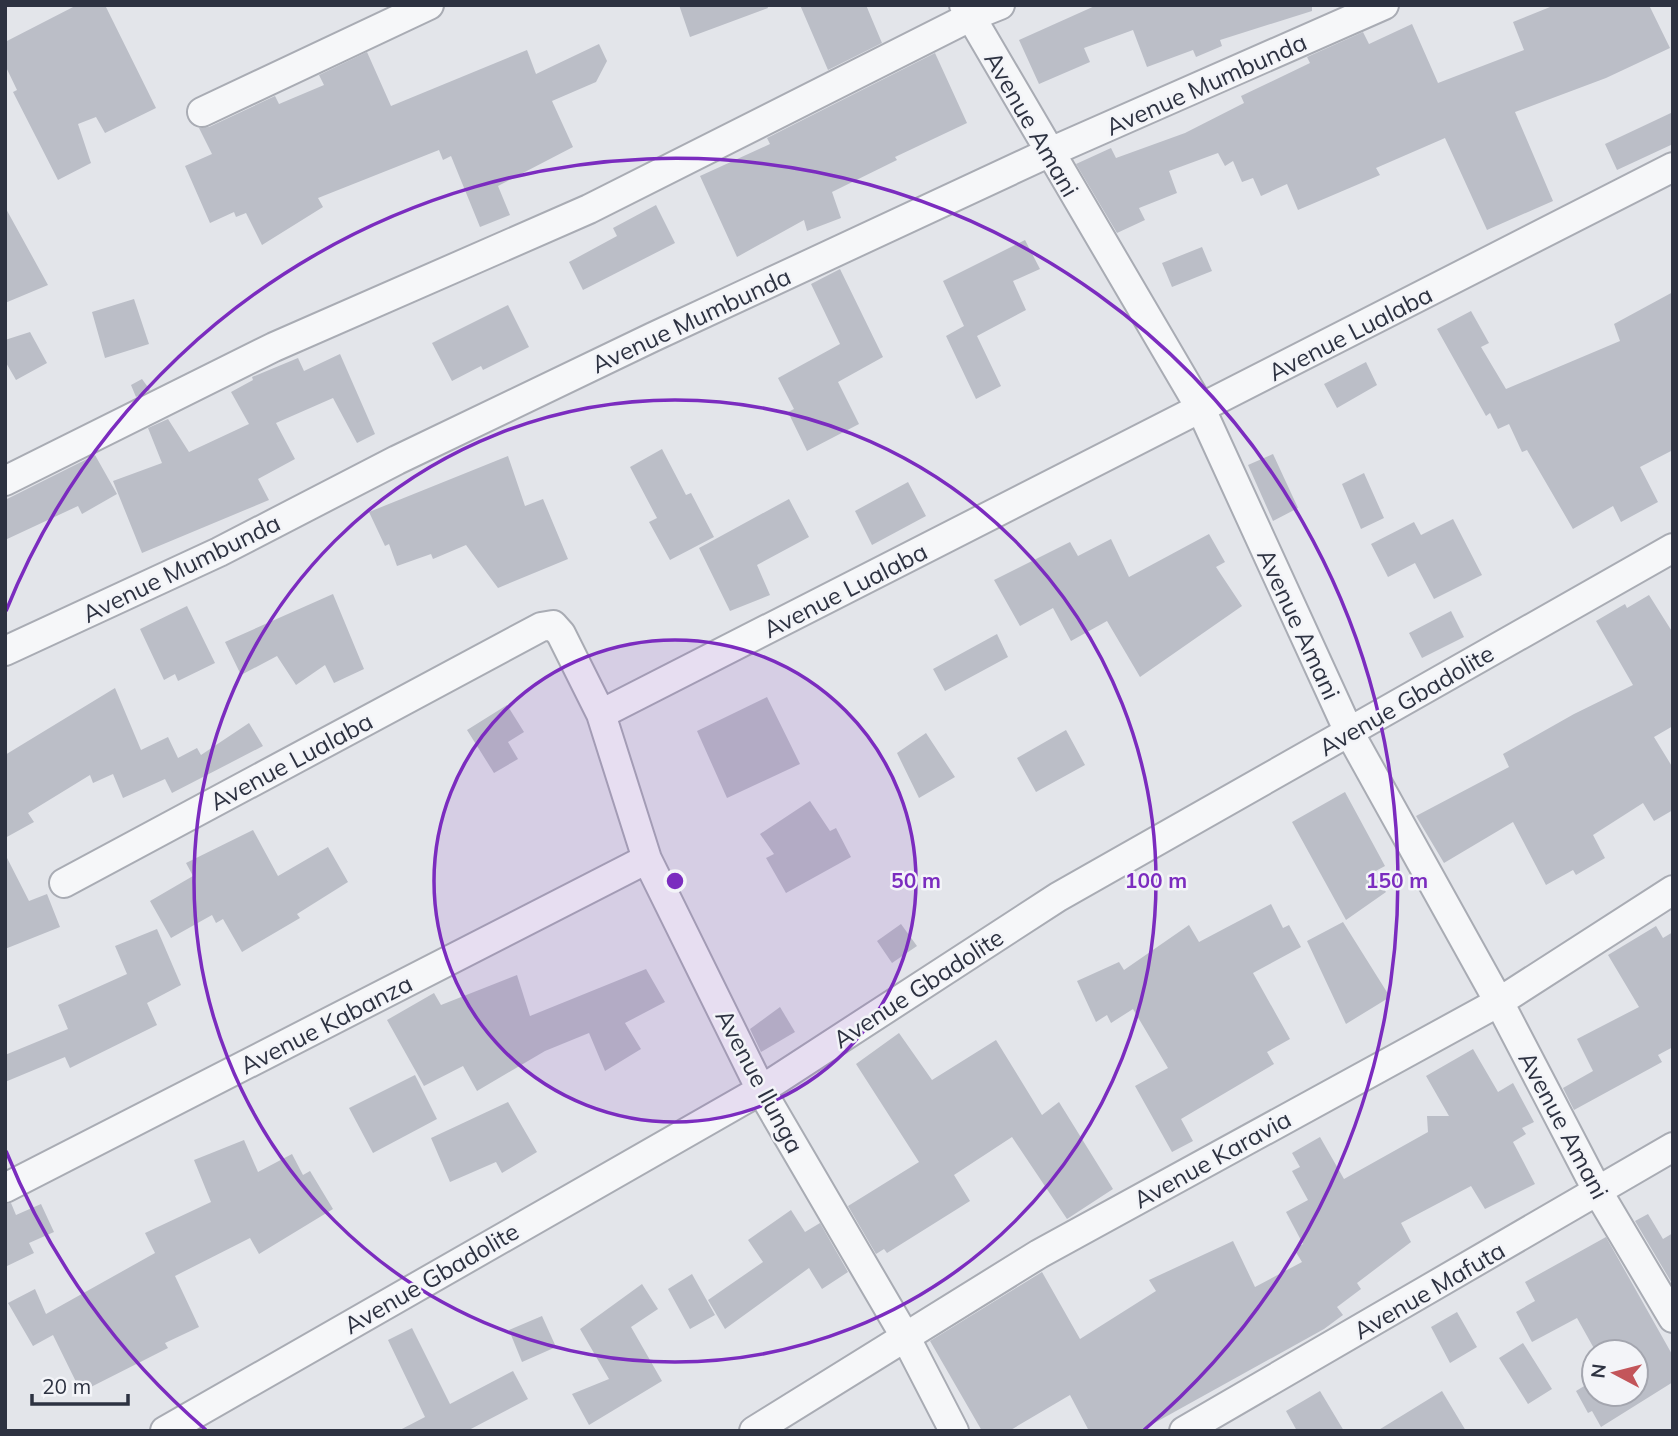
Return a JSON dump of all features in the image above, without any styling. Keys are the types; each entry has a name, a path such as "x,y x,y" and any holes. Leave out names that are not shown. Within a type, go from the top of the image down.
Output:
{"street":[{"path":"202,112 429,5"},
{"path":"5,481 274,347 589,209 967,11 1000,5"},
{"name":"Avenue Mumbunda","path":"5,651 219,552 397,460 653,337 1048,153 1384,5"},
{"name":"Avenue Amani","path":"967,11 1048,153 1201,409 1349,733 1499,1002 1598,1192 1672,1315"},
{"name":"Avenue Lualaba","path":"64,883 547,625 558,628 601,714 1673,167"},
{"name":"Avenue Gbadolite","path":"166,1431 761,1090 1058,897 1673,548"},
{"name":"Avenue Ilunga","path":"601,714 647,859 761,1090 906,1338 954,1431"},
{"name":"Avenue Kabanza","path":"7,1184 647,859"},
{"name":"Avenue Karavia","path":"754,1431 1038,1254 1499,1002 1673,890"},
{"name":"Avenue Mafuta","path":"1184,1431 1673,1147"}],"building":[{"path":"77,5 105,5 156,108 105,133 96,117 78,124 91,163 58,180 13,92 17,90 5,65 5,42"},
{"path":"679,5 767,5 768,8 690,37"},
{"path":"800,5 866,5 882,43 828,70"},
{"path":"1097,5 1312,5 1312,11 1220,40 1222,46 1196,57 1193,50 1147,67 1133,30 1084,48 1090,62 1039,84 1019,40"},
{"path":"1555,5 1649,5 1670,48 1606,78 1515,112 1553,201 1487,230 1445,138 1376,168 1380,175 1298,210 1287,184 1261,196 1253,178 1242,182 1233,161 1225,166 1218,153 1169,171 1177,193 1139,208 1145,220 1117,233 1076,164 1111,148 1116,158 1185,133 1244,103 1241,96 1310,63 1307,57 1363,32 1369,44 1412,24 1438,83 1524,50 1513,22"},
{"path":"599,44 607,61 596,82 552,101 573,147 498,186 510,215 480,227 451,156 443,160 439,150 318,198 323,207 262,245 246,213 236,217 234,212 210,223 185,166 212,154 199,128 209,127 275,96 279,104 324,85 319,75 367,52 391,106 527,50 536,74"},
{"path":"935,53 967,123 895,157 897,160 832,192 841,218 807,231 804,220 737,257 700,176 770,144 767,138"},
{"path":"1673,112 1673,144 1617,170 1605,144"},
{"path":"656,205 675,243 583,290 569,262 617,236 613,228"},
{"path":"5,207 48,285 5,303"},
{"path":"1025,240 1040,269 1013,281 1026,310 977,336 1001,386 976,399 946,336 964,326 943,281"},
{"path":"1202,247 1212,271 1172,287 1162,263"},
{"path":"840,269 883,357 838,382 859,424 807,451 788,412 794,409 778,378 840,344 811,284"},
{"path":"1673,292 1673,450 1640,467 1658,502 1621,522 1613,506 1573,529 1527,450 1522,452 1509,424 1498,429 1490,413 1486,416 1437,329 1471,311 1489,343 1481,347 1506,389 1620,341 1614,324"},
{"path":"134,299 149,344 105,358 92,312"},
{"path":"508,305 529,347 483,370 481,366 452,381 432,343"},
{"path":"30,332 47,363 16,380 5,361 5,340"},
{"path":"340,354 375,434 357,443 333,398 276,423 295,459 258,479 269,500 142,553 113,481 162,463 148,428 168,419 189,452 249,424 231,392 253,380 252,377 298,358 304,371"},
{"path":"1366,362 1377,385 1337,408 1324,384"},
{"path":"142,379 150,390 136,397 131,385"},
{"path":"662,449 686,495 691,493 714,537 670,560 649,522 657,518 630,467"},
{"path":"1273,454 1298,508 1273,521 1248,465"},
{"path":"95,455 117,494 82,514 78,506 5,540 5,500"},
{"path":"508,456 525,506 543,499 568,559 498,588 466,545 433,559 431,554 397,566 389,544 385,546 369,512"},
{"path":"1364,473 1384,518 1361,529 1342,484"},
{"path":"908,482 926,516 872,545 855,511"},
{"path":"789,499 809,537 757,565 770,595 730,611 699,548"},
{"path":"1453,519 1482,575 1434,599 1415,563 1388,577 1371,544 1414,522 1421,535"},
{"path":"1209,534 1225,562 1216,567 1242,606 1140,677 1107,621 1071,641 1053,608 1020,626 994,580 1070,542 1078,556 1111,539 1129,577"},
{"path":"333,594 364,669 334,683 325,665 296,685 277,656 241,675 225,642"},
{"path":"1649,595 1673,633 1673,726 1654,737 1673,768 1673,810 1654,821 1643,803 1593,835 1605,858 1576,875 1573,870 1546,885 1513,822 1444,863 1416,816 1509,767 1503,754 1633,685 1596,621 1625,604 1627,608"},
{"path":"187,606 215,663 178,681 175,674 164,680 140,629"},
{"path":"1451,611 1464,637 1422,658 1409,633"},
{"path":"997,634 1008,657 945,691 933,669"},
{"path":"115,688 141,750 168,737 178,758 197,748 201,755 249,723 263,746 172,793 165,779 123,798 113,774 93,783 90,775 28,813 34,822 5,838 5,755"},
{"path":"767,697 800,764 727,798 697,731"},
{"path":"507,705 524,732 508,742 518,759 494,773 467,730"},
{"path":"1066,730 1085,765 1036,792 1017,758"},
{"path":"926,733 955,777 919,798 897,753"},
{"path":"1345,792 1385,866 1372,873 1386,892 1346,920 1292,822"},
{"path":"810,801 830,831 836,828 851,857 786,893 766,858 774,854 760,834"},
{"path":"253,830 278,876 328,847 348,882 297,914 300,918 242,952 223,919 216,923 212,915 171,938 150,901 193,876 186,863"},
{"path":"5,854 29,901 47,894 60,927 5,949"},
{"path":"1271,904 1283,928 1289,925 1301,947 1253,973 1290,1039 1267,1052 1274,1064 1181,1119 1193,1141 1172,1152 1135,1086 1168,1068 1133,1009 1111,1023 1107,1015 1096,1022 1077,981 1119,962 1124,970 1189,925 1199,942"},
{"path":"1343,922 1390,997 1346,1024 1307,941"},
{"path":"901,924 917,946 892,963 877,941"},
{"path":"1656,926 1663,938 1673,932 1673,1047 1658,1055 1662,1062 1574,1110 1563,1088 1593,1071 1577,1039 1639,1007 1608,955"},
{"path":"157,929 181,985 147,1003 157,1025 70,1068 65,1057 5,1082 5,1055 68,1029 58,1005 127,974 115,946"},
{"path":"646,969 665,1002 625,1023 641,1049 605,1071 589,1033 545,1051 477,1091 463,1066 424,1086 387,1020 434,993 441,1005 517,975 530,1016"},
{"path":"780,1007 795,1032 761,1052 750,1029"},
{"path":"899,1033 932,1080 996,1040 1042,1115 1059,1102 1113,1189 1067,1219 1012,1137 954,1175 970,1201 887,1253 884,1249 876,1254 848,1206 919,1162 856,1064"},
{"path":"1473,1049 1498,1092 1513,1083 1534,1122 1522,1128 1526,1134 1513,1142 1535,1184 1485,1209 1471,1186 1401,1223 1411,1242 1357,1283 1361,1289 1337,1307 1343,1315 1324,1329 1140,1431 1089,1431 1070,1395 1009,1431 982,1431 930,1341 1042,1272 1080,1339 1156,1291 1149,1280 1233,1241 1255,1287 1302,1262 1294,1249 1303,1244 1286,1212 1308,1200 1292,1171 1300,1167 1292,1153 1320,1137 1344,1179 1428,1132 1427,1116 1449,1116 1426,1076"},
{"path":"415,1075 437,1119 373,1153 349,1108"},
{"path":"508,1102 537,1152 502,1173 496,1162 450,1182 431,1138"},
{"path":"244,1140 258,1172 292,1154 303,1175 310,1171 333,1209 259,1254 250,1238 175,1276 199,1327 165,1343 168,1348 81,1392 53,1335 33,1346 8,1303 35,1289 46,1314 155,1253 145,1233 211,1202 194,1160"},
{"path":"11,1203 16,1215 41,1204 54,1232 29,1243 34,1253 5,1267 5,1204"},
{"path":"791,1210 805,1232 820,1223 848,1272 822,1289 809,1268 725,1329 708,1300 763,1262 748,1240"},
{"path":"1648,1214 1663,1239 1673,1233 1673,1285 1635,1221"},
{"path":"1606,1237 1673,1356 1673,1382 1650,1396 1650,1338 1588,1338 1577,1318 1532,1342 1516,1312 1535,1301 1525,1282"},
{"path":"692,1274 715,1315 690,1329 668,1289"},
{"path":"642,1284 658,1309 631,1327 662,1381 589,1425 572,1394 609,1379 580,1329"},
{"path":"1457,1312 1477,1347 1450,1363 1431,1327"},
{"path":"542,1316 556,1347 522,1362 509,1330"},
{"path":"412,1328 450,1404 513,1371 528,1399 467,1431 398,1431 425,1417 388,1340"},
{"path":"1523,1343 1552,1389 1528,1404 1499,1358"},
{"path":"1320,1391 1344,1431 1297,1431 1286,1411"},
{"path":"1442,1391 1466,1431 1377,1431"},
{"path":"1585,1408 1631,1408 1601,1427 1592,1411 1588,1413"}]}
